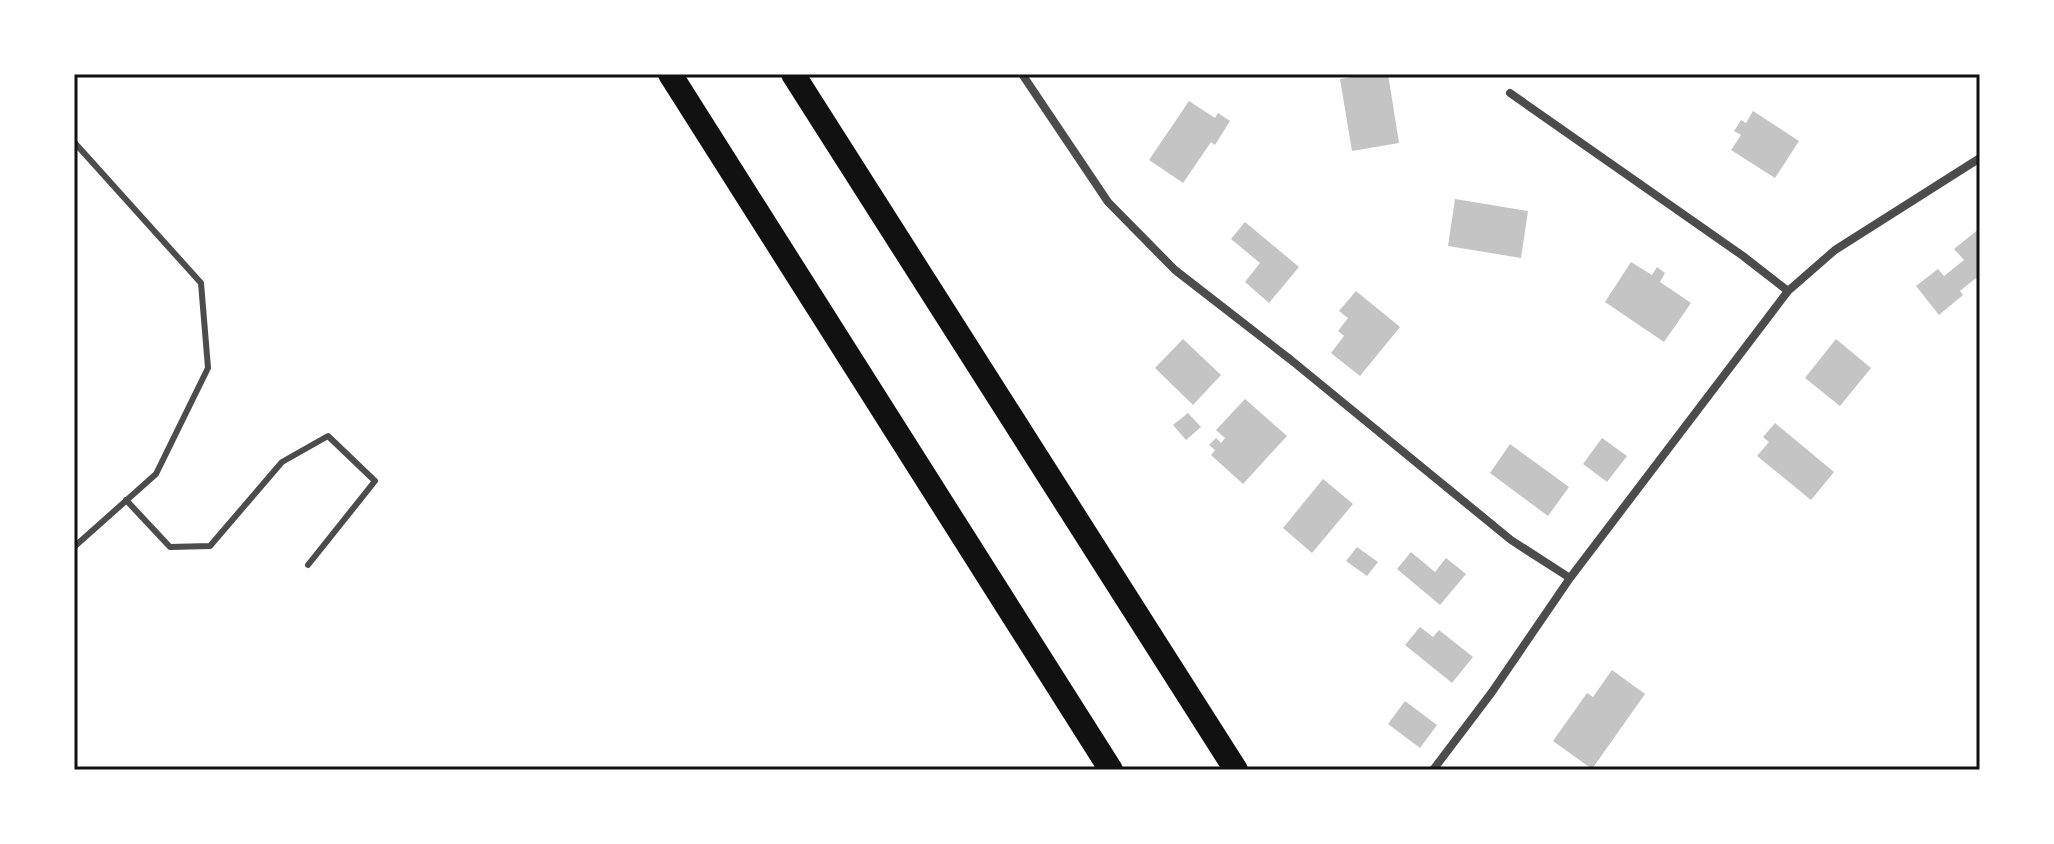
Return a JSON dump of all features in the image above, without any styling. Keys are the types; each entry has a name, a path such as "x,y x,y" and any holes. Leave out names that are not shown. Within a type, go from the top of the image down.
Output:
{"highway":[{"path":"670,74 1111,770"},
{"path":"793,74 1236,770"}],"street":[{"path":"1022,74 1108,202 1175,270 1291,360 1511,540 1570,578"},
{"path":"1510,93 1743,256 1788,291"},
{"path":"1433,770 1492,692 1570,578 1788,291 1835,250 1980,158"}],"lane":[{"path":"74,142 201,283 208,368 156,474 74,547"},
{"path":"126,500 170,547 210,546 282,462 328,436 375,481 308,565"}],"building":[{"path":"1388,74 1399,143 1352,151 1340,79"},
{"path":"1189,101 1215,118 1218,113 1230,121 1215,145 1211,142 1183,183 1149,160"},
{"path":"1753,111 1799,141 1775,178 1731,150 1741,135 1734,131 1741,120 1746,123"},
{"path":"1455,199 1528,211 1521,258 1448,246"},
{"path":"1245,222 1299,267 1269,303 1245,282 1260,263 1231,239"},
{"path":"1980,228 1980,283 1976,278 1960,291 1963,295 1939,315 1916,286 1938,269 1944,276 1964,260 1954,249"},
{"path":"1631,262 1652,275 1657,267 1665,273 1660,282 1691,303 1664,342 1605,302"},
{"path":"1356,291 1400,327 1360,376 1331,353 1344,336 1338,331 1348,318 1339,311"},
{"path":"1183,339 1221,375 1193,405 1155,368"},
{"path":"1836,339 1871,368 1840,406 1805,378"},
{"path":"1245,399 1287,436 1243,484 1211,455 1215,450 1209,445 1216,438 1221,443 1225,438 1216,430"},
{"path":"1188,413 1201,427 1186,440 1173,425"},
{"path":"1775,423 1834,472 1811,500 1757,456 1769,442 1763,437"},
{"path":"1602,438 1627,456 1607,482 1583,464"},
{"path":"1510,444 1569,487 1548,516 1490,473"},
{"path":"1323,479 1353,504 1312,553 1283,528"},
{"path":"1357,547 1378,562 1367,576 1346,561"},
{"path":"1411,552 1435,572 1446,558 1466,574 1440,605 1397,569"},
{"path":"1420,627 1433,637 1439,630 1473,657 1452,683 1405,645"},
{"path":"1612,670 1645,694 1592,769 1553,741 1587,693 1593,697"},
{"path":"1405,701 1437,725 1420,748 1388,724"}]}
